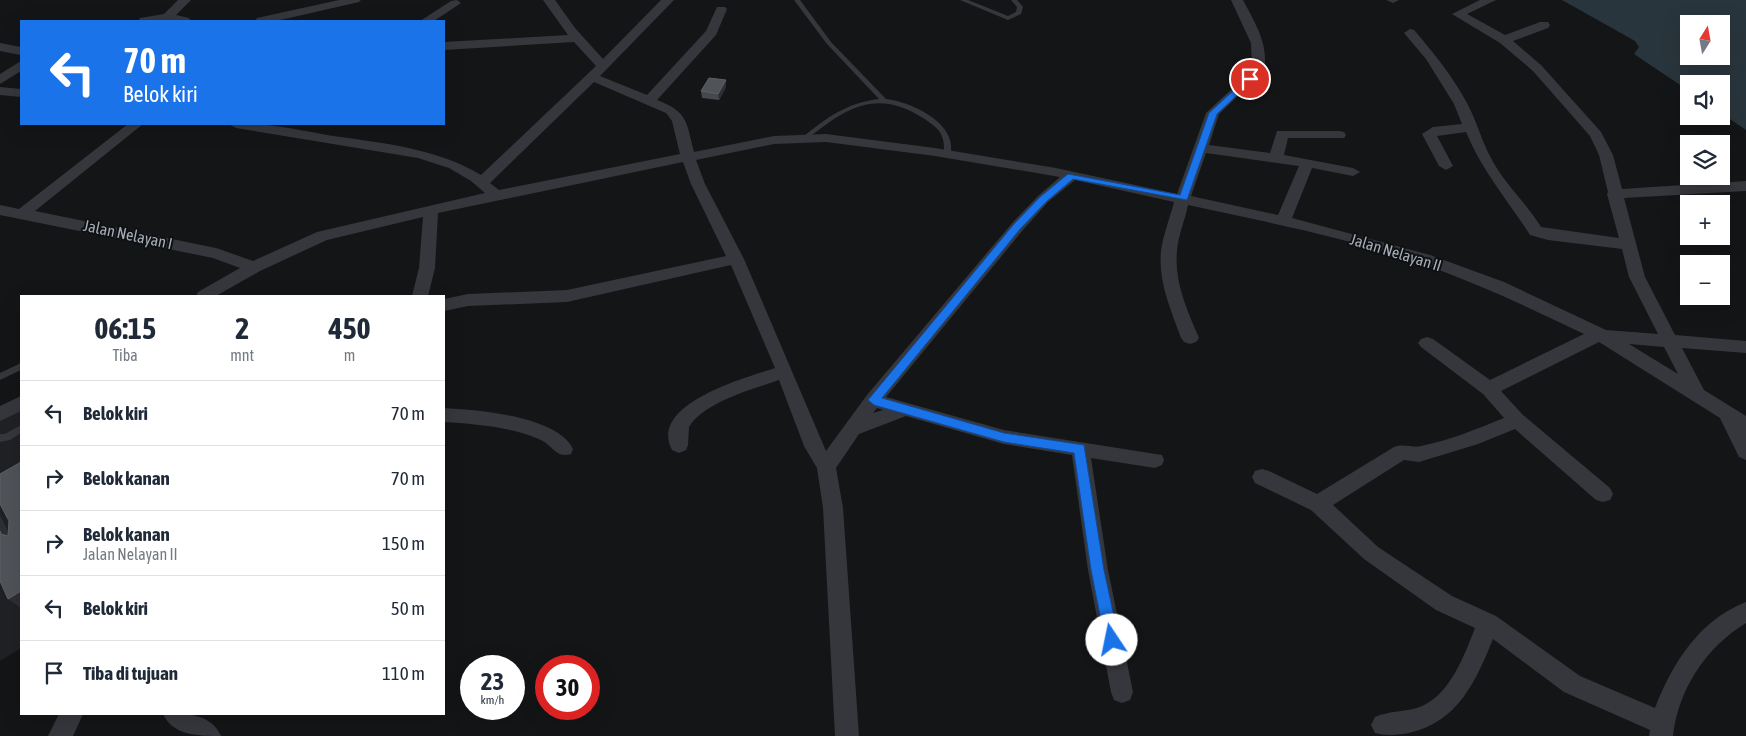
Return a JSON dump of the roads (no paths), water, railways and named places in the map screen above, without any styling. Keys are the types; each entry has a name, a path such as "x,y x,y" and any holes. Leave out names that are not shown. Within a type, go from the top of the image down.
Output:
{"street":[{"path":"168,17 184,0"},
{"path":"265,20 292,0"},
{"path":"265,20 355,0"},
{"path":"549,0 577,38 603,66"},
{"path":"481,184 504,158 533,134 668,0"},
{"path":"1190,338 1176,303 1169,275 1169,250 1183,198 1216,109 1258,71 1260,65 1259,46 1237,0"},
{"path":"1490,0 1458,14 1504,40 1537,68 1596,135 1606,155 1614,194 1637,277 1697,394"},
{"path":"428,20 455,3"},
{"path":"649,101 712,32 721,8"},
{"path":"150,20 168,17 181,20"},
{"path":"1504,40 1544,24"},
{"path":"1410,33 1436,65 1461,104 1483,157 1535,231 1548,235 1628,244"},
{"path":"445,46 577,38"},
{"path":"0,47 20,51"},
{"path":"0,80 20,66"},
{"path":"592,77 671,110 680,120 688,157 698,184 736,258 820,458 833,508 847,736"},
{"path":"0,91 20,93"},
{"path":"22,214 135,125"},
{"path":"242,125 405,150 420,154 454,165 476,178 496,195"},
{"path":"313,136 325,125"},
{"path":"1446,166 1429,134 1438,130 1472,127"},
{"path":"1276,158 1282,134 1338,134"},
{"name":"Jalan Nelayan II","path":"206,295 254,267 322,236 496,195 774,140 805,138 868,143 948,154 1064,174 1183,198 1358,240 1443,266 1498,286 1601,335 1746,426"},
{"path":"1201,148 1276,158 1353,172"},
{"path":"1283,221 1307,163"},
{"path":"820,458 851,429 1018,226 1064,174"},
{"path":"1614,194 1746,186"},
{"name":"Jalan Nelayan I","path":"0,210 84,225 233,258 254,267"},
{"path":"420,295 427,268 431,210"},
{"path":"445,305 468,300 567,296 736,258"},
{"path":"1489,389 1601,335 1746,347"},
{"path":"1427,344 1489,389 1517,420 1603,494"},
{"path":"679,445 680,426 684,419 698,408 735,389 785,372"},
{"path":"874,400 1004,438 1155,460"},
{"path":"0,414 20,403"},
{"path":"851,429 903,410"},
{"path":"1726,413 1746,452"},
{"path":"445,415 464,415 541,433 556,440 564,449"},
{"path":"1318,504 1401,452 1419,454 1471,438 1517,420"},
{"path":"1080,448 1098,570 1122,692"},
{"path":"1262,477 1318,504 1378,558 1444,603 1488,623 1572,684 1661,729 1685,672 1709,638 1746,612"},
{"path":"1383,725 1413,720 1429,714 1453,694 1463,681 1488,623"},
{"path":"60,736 71,715"},
{"path":"177,715 209,736"}],"lane":[{"path":"797,0 829,43 883,99"},
{"path":"963,0 1008,18 1019,13 1020,8 1014,0"},
{"path":"805,138 830,117 864,103 883,99 903,102 944,129 949,137 948,154"},
{"path":"0,377 20,367"},
{"path":"0,438 7,437 20,430"}]}
